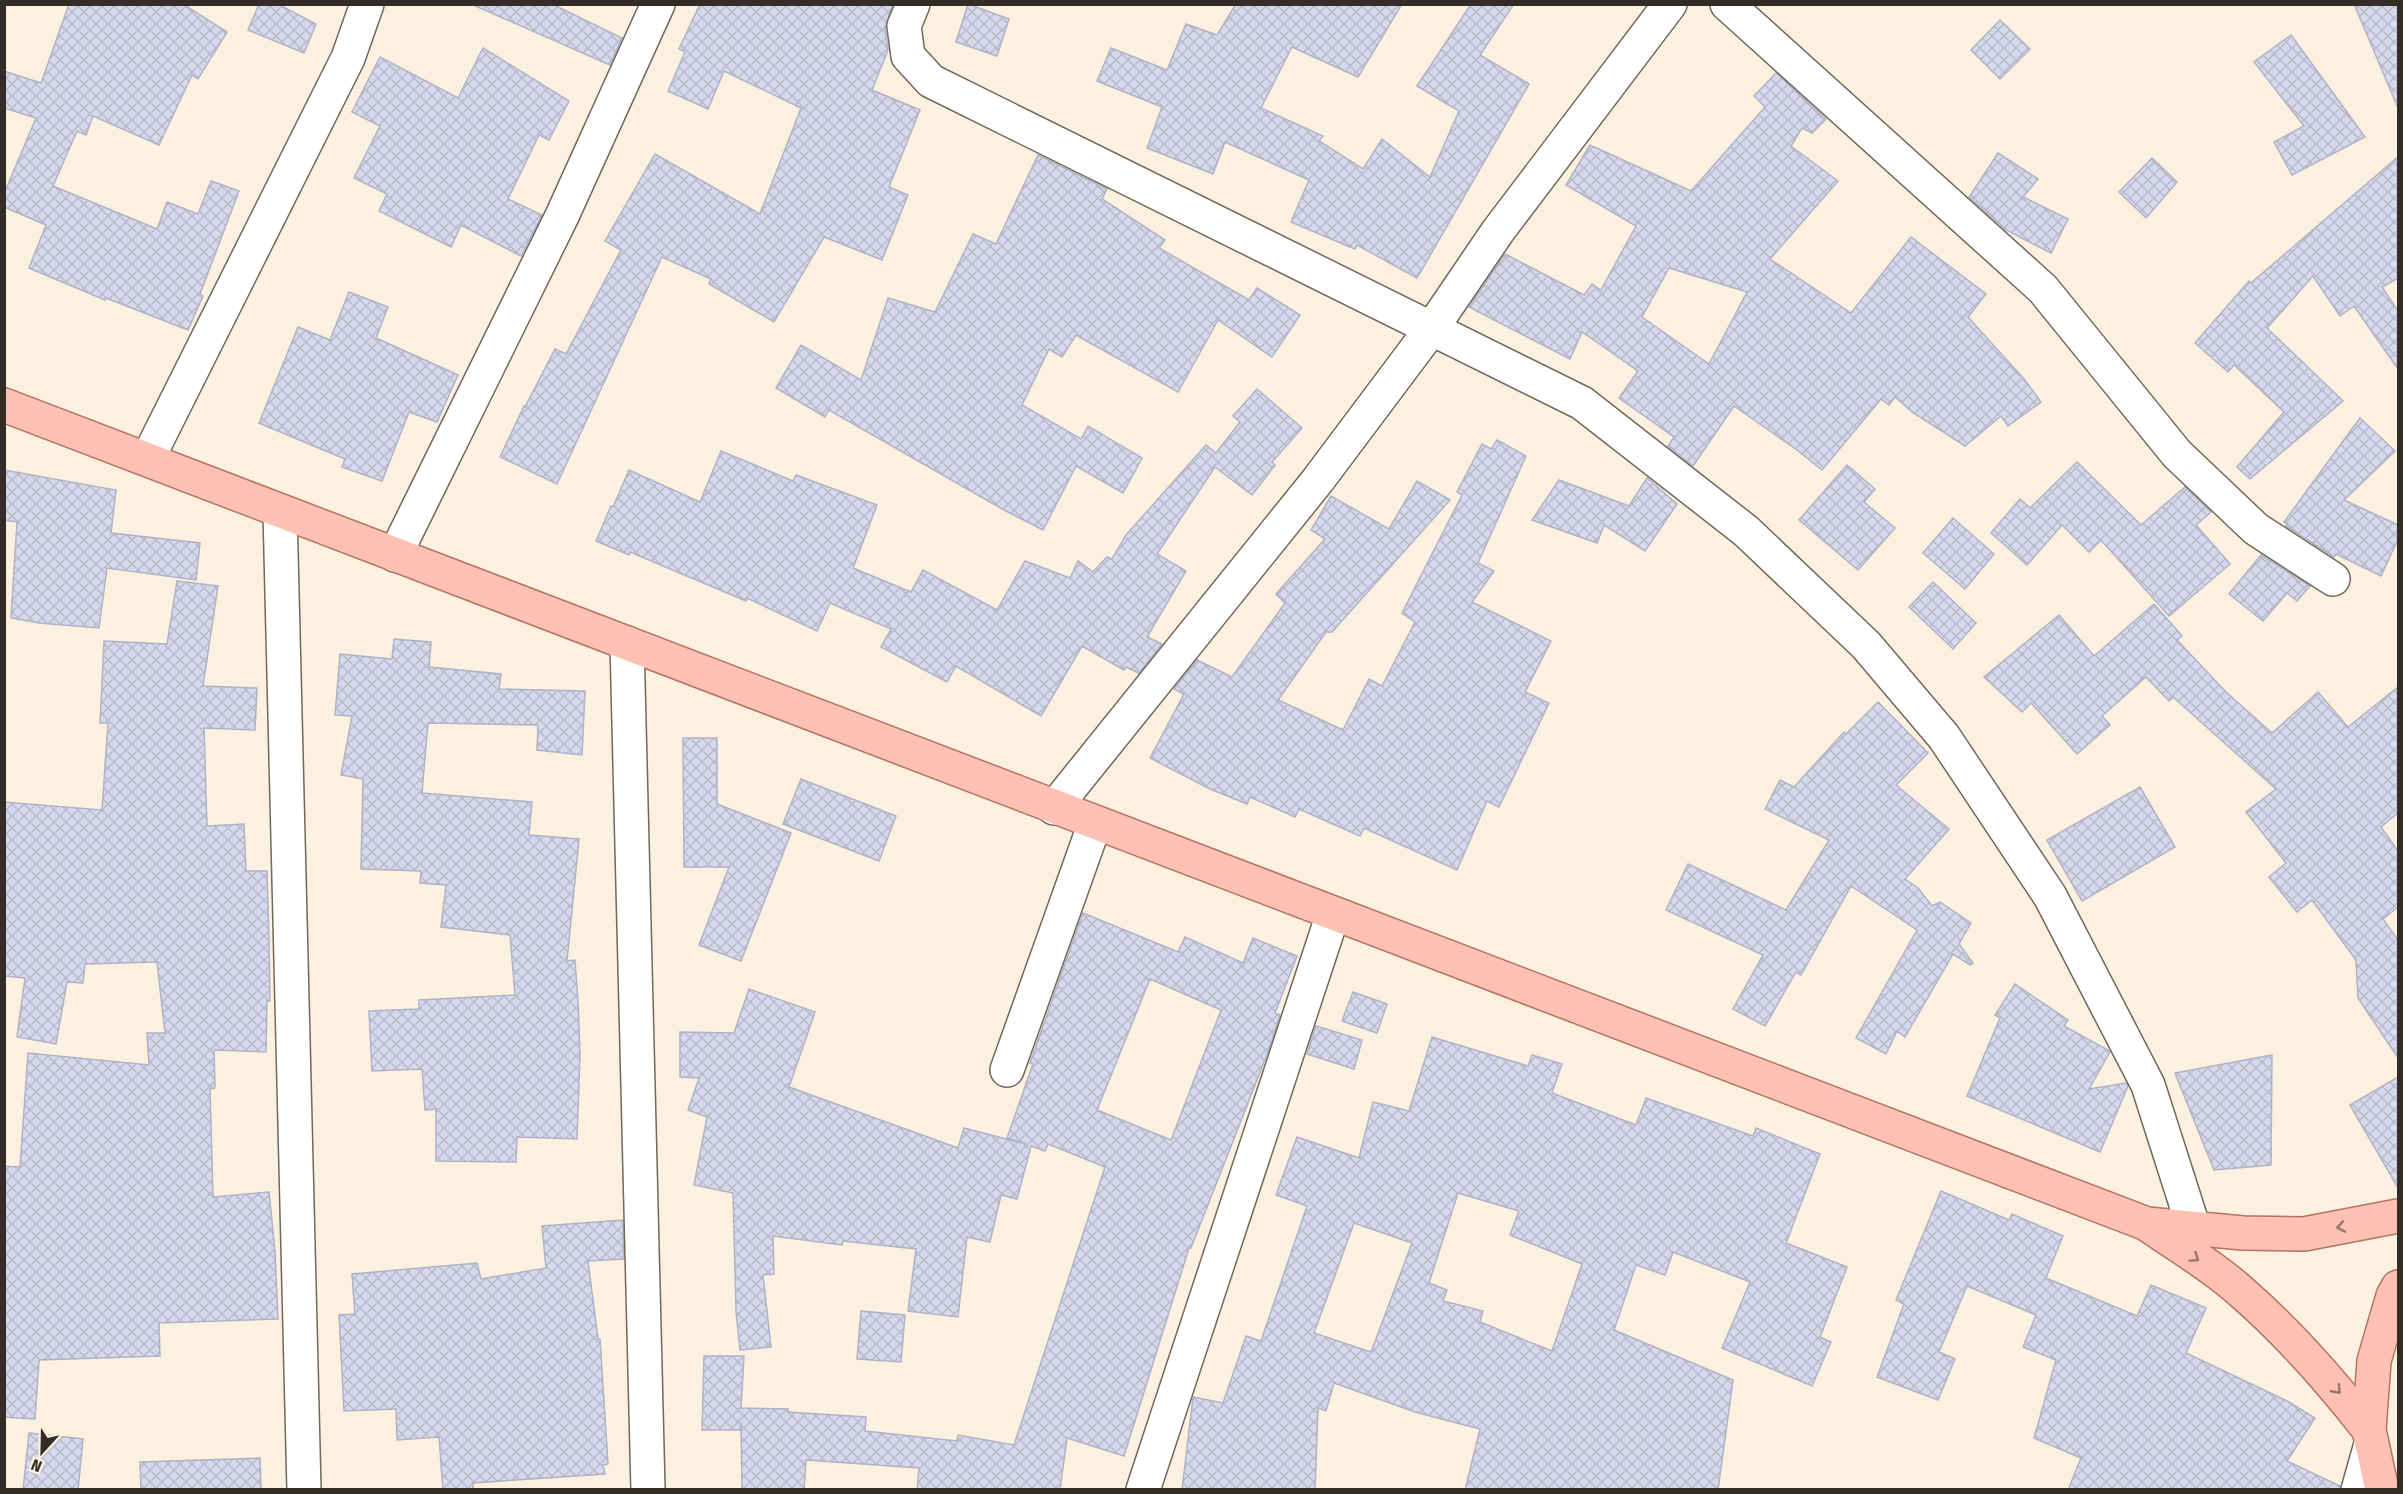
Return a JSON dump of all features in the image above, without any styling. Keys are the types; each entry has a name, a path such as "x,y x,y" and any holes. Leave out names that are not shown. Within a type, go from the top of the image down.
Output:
{"main road":[{"path":"4,405 148,458 280,511 1054,808 2147,1224 2236,1287 2271,1319 2340,1392 2370,1437"},
{"path":"2147,1224 2243,1233 2304,1234 2398,1216"},
{"path":"2382,1490 2370,1437 2374,1362 2393,1296 2398,1287"}],"street":[{"path":"148,458 348,58 367,4"},
{"path":"395,555 562,216 658,4"},
{"path":"913,4 904,26 908,56 932,81 1582,403 1746,531 1866,645 1944,737 2050,896 2148,1085 2194,1229"},
{"path":"1054,808 1318,480 1431,328 1498,231 1670,4"},
{"path":"1726,4 2043,289 2177,454 2256,529 2333,579"},
{"path":"280,511 304,1490"},
{"path":"627,643 648,1490"},
{"path":"1006,1070 1095,823"},
{"path":"1143,1490 1333,914"},
{"path":"2358,1490 2370,1437"}],"building":[{"path":"69,4 183,4 227,32 198,79 192,75 159,145 93,116 86,135 77,131 53,186 157,229 167,202 198,214 211,181 239,191 200,294 203,296 188,330 106,298 105,300 29,268 46,225 4,207 4,194 36,118 4,108 4,71 41,83"},
{"path":"259,4 278,4 316,24 304,53 248,30"},
{"path":"471,4 552,4 622,38 610,65"},
{"path":"700,4 893,4 885,28 888,50 872,90 920,110 889,187 908,195 882,260 824,237 774,322 709,284 711,279 662,257 557,484 500,457 555,349 566,354 621,250 605,241 655,154 760,214 801,108 724,71 708,109 668,91 685,52 679,49"},
{"path":"968,4 1009,19 997,56 956,42"},
{"path":"1236,4 1402,4 1358,77 1292,47 1261,108 1323,136 1319,141 1363,169 1382,139 1430,177 1459,111 1417,86 1471,4 1514,4 1480,55 1529,84 1417,278 1357,245 1355,249 1291,222 1309,180 1225,142 1213,174 1147,148 1162,107 1097,81 1111,48 1167,70 1186,24 1217,35"},
{"path":"2354,4 2398,4 2398,108"},
{"path":"2000,20 2030,49 2000,79 1971,50"},
{"path":"2291,35 2365,137 2292,175 2274,142 2304,126 2254,62"},
{"path":"483,48 569,101 549,140 539,135 508,199 542,215 521,256 461,225 451,247 379,211 387,194 354,178 380,126 352,112 380,57 458,98"},
{"path":"1776,73 1826,119 1812,133 1802,128 1791,146 1838,181 1770,259 1851,313 1911,237 1986,294 1968,317 2024,379 2041,402 2008,426 2001,416 1965,446 1912,412 1895,397 1889,405 1881,399 1822,470 1734,406 1693,466 1668,446 1674,437 1619,398 1638,371 1582,332 1570,359 1469,307 1505,254 1584,295 1592,284 1601,290 1636,226 1566,185 1590,145 1691,191 1765,107 1754,96","holes":["1669,268 1747,292 1709,364 1642,317"]},
{"path":"1998,153 2038,179 2023,197 2068,219 2051,253 2006,230 1969,197"},
{"path":"1038,155 1107,189 1102,199 1165,240 1159,248 1249,300 1257,288 1300,315 1272,357 1218,320 1178,392 1076,335 1062,357 1049,349 1022,405 1081,439 1088,426 1142,458 1123,493 1076,466 1043,530 829,410 825,417 776,388 801,345 861,380 888,298 935,312 973,234 996,244"},
{"path":"2398,157 2398,278 2382,287 2398,311 2398,369 2354,306 2340,316 2313,276 2267,328 2343,401 2250,479 2237,467 2284,412 2234,365 2228,372 2195,343 2249,281 2251,283"},
{"path":"2152,158 2177,182 2146,218 2119,192"},
{"path":"349,292 388,307 376,338 458,375 437,422 409,412 382,481 342,467 345,459 259,423 298,327 330,340"},
{"path":"1257,389 1302,428 1272,462 1275,465 1252,495 1215,467 1157,554 1186,571 1147,637 1162,644 1139,673 1126,667 1124,670 1082,646 1041,716 956,666 947,682 881,647 891,629 830,603 817,631 747,598 746,601 630,552 629,555 596,541 629,470 700,502 721,451 793,481 796,475 877,505 853,568 911,592 923,570 997,610 1025,561 1070,578 1078,561 1093,572 1107,557 1112,559 1126,535 1206,445 1216,453 1240,422 1233,416"},
{"path":"2360,418 2395,451 2344,500 2398,525 2398,539 2381,576 2336,554 2334,557 2286,526 2284,522"},
{"path":"1497,440 1526,456 1478,563 1494,571 1472,602 1551,641 1525,692 1549,703 1499,807 1487,801 1457,870 1364,828 1360,836 1299,809 1295,817 1250,797 1247,804 1210,789 1150,758 1184,694 1174,689 1197,660 1232,677 1285,603 1276,594 1325,539 1311,530 1331,496 1389,529 1417,481 1450,500 1332,632 1326,632 1278,700 1343,730 1369,679 1382,686 1415,622 1402,613 1462,495 1457,492 1482,444 1491,449"},
{"path":"2077,462 2141,525 2185,487 2211,512 2196,525 2230,564 2169,616 2101,540 2089,552 2062,525 2027,565 1991,533 2020,499 2030,508"},
{"path":"1847,465 1875,489 1864,502 1895,528 1858,570 1799,520"},
{"path":"4,470 116,490 111,533 200,543 196,580 107,568 99,628 39,623 11,618 17,522 4,520"},
{"path":"1647,478 1677,504 1645,551 1604,525 1597,543 1532,520 1559,480 1629,506"},
{"path":"1953,518 1994,554 1965,589 1923,553"},
{"path":"2261,555 2310,586 2297,601 2287,593 2263,621 2229,594"},
{"path":"177,581 218,586 203,686 257,688 255,730 204,728 207,826 244,824 246,871 267,871 269,940 270,1001 267,1001 266,1052 214,1050 215,1088 210,1089 213,1197 269,1192 275,1251 278,1319 159,1323 160,1356 39,1360 35,1419 4,1417 4,1166 20,1167 28,1053 149,1065 147,1033 165,1033 157,962 85,964 83,983 67,982 56,1044 17,1037 25,978 4,976 4,802 102,810 108,723 100,723 104,641 167,644"},
{"path":"1933,582 1976,623 1953,649 1909,607"},
{"path":"2154,604 2182,636 2177,640 2226,692 2272,733 2318,692 2348,727 2398,687 2398,813 2381,827 2398,851 2398,907 2383,919 2398,940 2398,1058 2358,998 2356,960 2312,900 2297,912 2269,877 2286,863 2246,812 2276,789 2173,697 2169,701 2146,677 2102,716 2110,725 2077,754 2031,703 2022,712 1984,677 2059,615 2094,656"},
{"path":"394,639 431,642 429,667 501,674 499,689 585,691 582,755 537,750 538,725 428,723 422,793 532,802 529,835 579,839 567,961 575,960 578,1001 580,1054 577,1139 517,1137 516,1162 436,1161 436,1109 425,1110 422,1069 372,1071 369,1011 419,1009 419,1000 515,995 510,935 441,927 446,885 420,883 421,871 361,869 363,779 341,775 352,716 335,715 340,654 392,659"},
{"path":"1878,702 1928,753 1896,785 1949,829 1905,879 1918,888 1932,906 1940,902 1971,923 1959,944 1973,963 1970,965 1953,954 1905,1037 1897,1031 1886,1054 1856,1038 1917,930 1851,886 1801,975 1796,972 1765,1026 1733,1009 1763,955 1666,910 1688,864 1786,910 1829,840 1765,809 1780,780 1794,787 1844,732 1846,734"},
{"path":"683,738 717,738 717,804 791,833 741,961 699,945 729,867 684,867"},
{"path":"801,779 896,816 879,861 783,824"},
{"path":"2140,787 2175,847 2082,901 2047,840"},
{"path":"1083,913 1178,952 1185,937 1243,963 1253,938 1297,956 1275,1013 1280,1015 1268,1052 1191,1248 1189,1248 1124,1456 1067,1438 1060,1490 917,1490 919,1468 806,1460 804,1490 742,1490 741,1423 740,1430 702,1430 704,1356 744,1356 741,1408 788,1409 788,1412 866,1417 865,1431 957,1441 958,1435 1014,1445 1105,1167 1048,1144 1045,1151 1031,1146 1017,1199 1001,1195 990,1242 967,1237 958,1317 908,1311 916,1249 843,1241 842,1245 773,1236 774,1274 763,1275 771,1347 740,1350 736,1311 733,1193 694,1185 707,1117 688,1110 699,1078 680,1077 680,1032 734,1033 749,989 815,1012 789,1087 958,1148 964,1128 1026,1144 1007,1138 1033,1064 1030,1063","holes":["1150,979 1221,1010 1171,1140 1097,1110"]},
{"path":"2015,984 2068,1020 2064,1026 2110,1052 2089,1089 2126,1083 2128,1086 2100,1152 1967,1096 2000,1018 1995,1015"},
{"path":"1353,992 1387,1004 1377,1033 1342,1021"},
{"path":"1316,1026 1362,1040 1354,1069 1307,1054"},
{"path":"1432,1037 1528,1066 1532,1055 1562,1064 1552,1093 1636,1125 1646,1098 1753,1136 1756,1128 1820,1154 1786,1243 1847,1267 1820,1337 1831,1342 1812,1386 1722,1348 1750,1282 1673,1252 1665,1275 1636,1265 1614,1330 1733,1380 1718,1490 1465,1490 1480,1429 1415,1412 1334,1383 1326,1411 1318,1408 1315,1490 1182,1490 1193,1397 1223,1403 1246,1336 1261,1341 1307,1206 1276,1195 1297,1137 1359,1158 1373,1102 1409,1111","holes":["1458,1193 1519,1211 1510,1235 1582,1264 1552,1351 1480,1322 1483,1311 1443,1301 1447,1290 1429,1283","1354,1223 1412,1243 1371,1352 1314,1333"]},
{"path":"2272,1055 2271,1165 2214,1170 2175,1073"},
{"path":"2398,1077 2398,1188 2350,1105"},
{"path":"1941,1191 2009,1220 2012,1214 2063,1236 2046,1278 2137,1316 2151,1285 2206,1308 2186,1353 2287,1401 2315,1418 2287,1461 2340,1486 2340,1490 2068,1490 2081,1458 2034,1438 2056,1360 2023,1347 2036,1315 1967,1286 1939,1352 1955,1359 1938,1400 1877,1377 1904,1304 1896,1300"},
{"path":"623,1220 624,1259 588,1261 598,1339 600,1339 608,1464 603,1465 605,1474 473,1483 473,1490 443,1490 439,1437 397,1440 396,1409 344,1411 339,1315 355,1314 352,1274 477,1263 481,1279 546,1268 542,1226"},
{"path":"861,1311 905,1315 901,1362 857,1359"},
{"path":"29,1433 83,1439 78,1490 23,1490"},
{"path":"260,1458 261,1490 141,1490 140,1462"}]}
